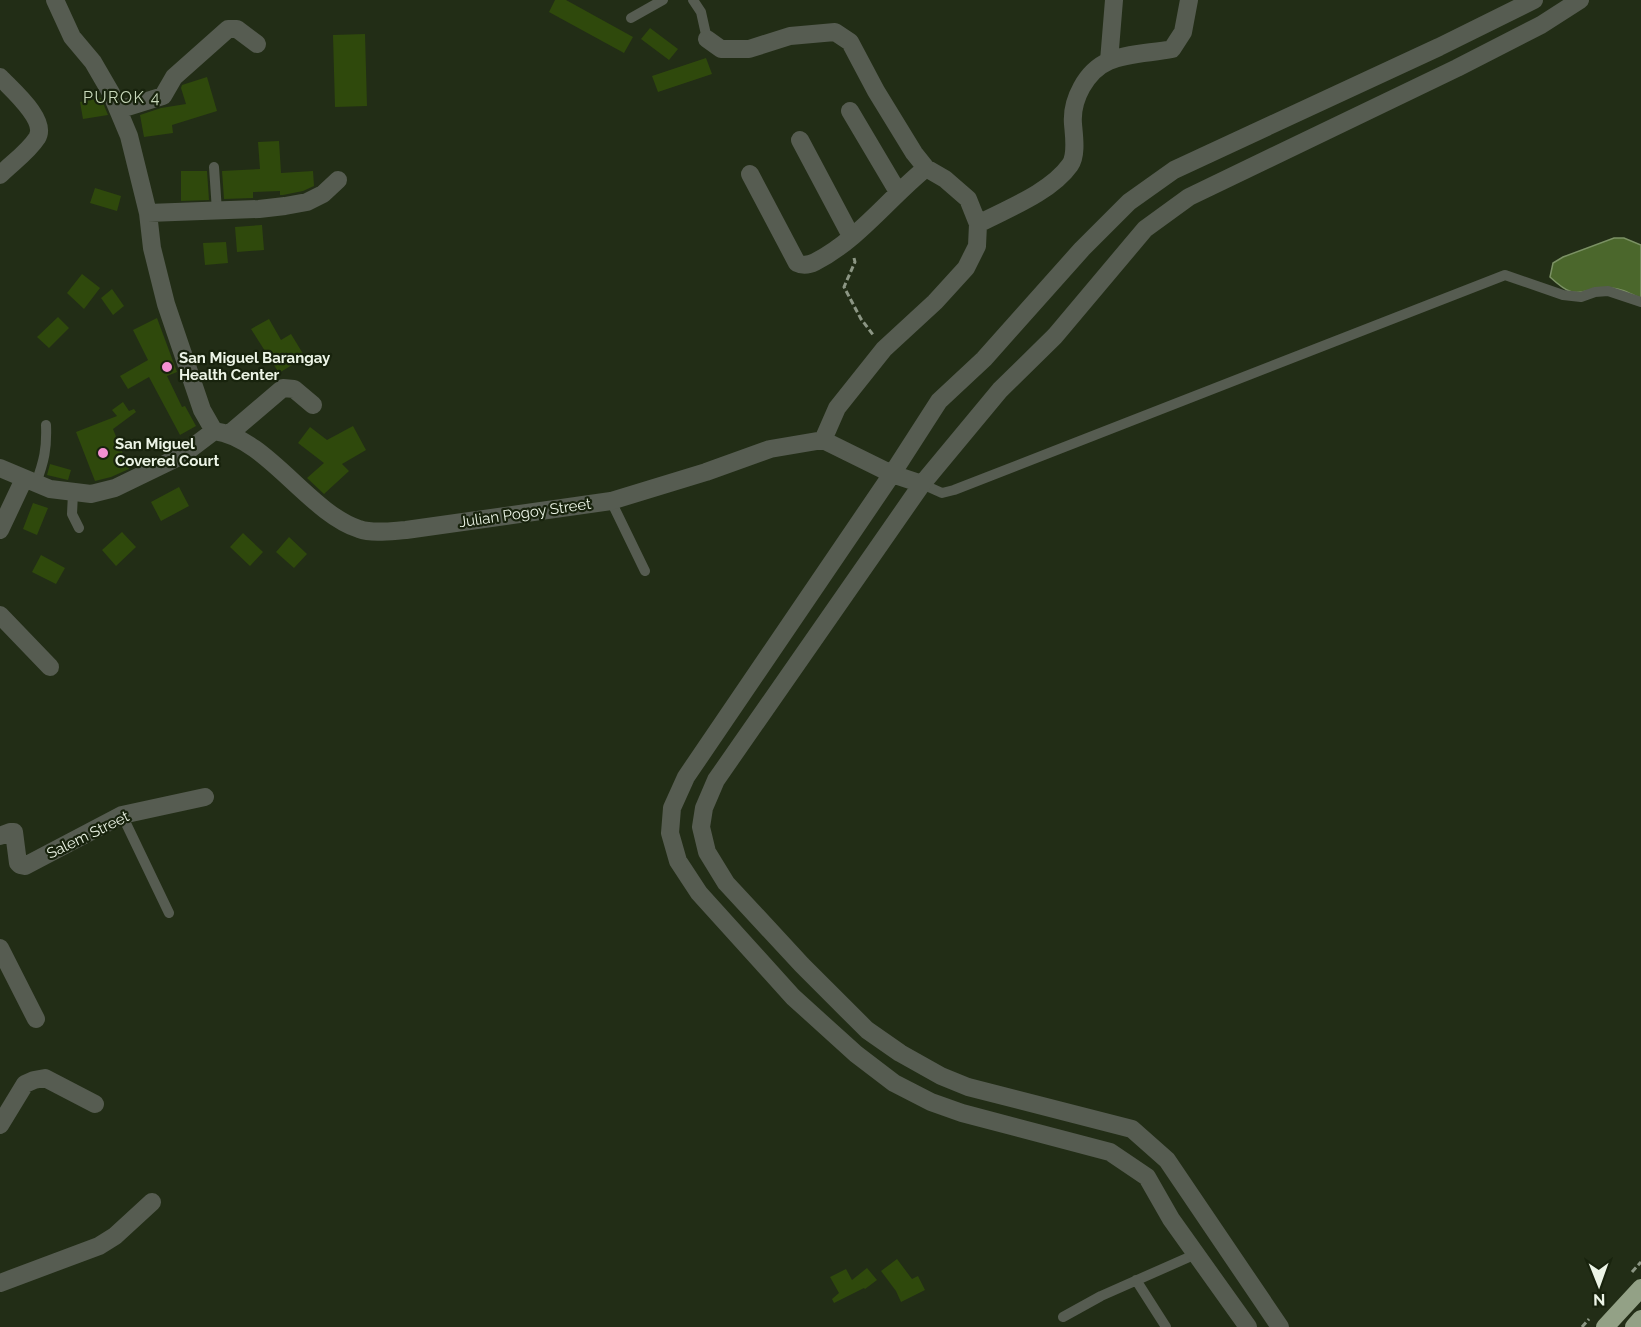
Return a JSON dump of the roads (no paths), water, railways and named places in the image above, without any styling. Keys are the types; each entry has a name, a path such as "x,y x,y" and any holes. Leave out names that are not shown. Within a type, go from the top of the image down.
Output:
{"highway":[{"path":"1605,1327 1641,1288"},
{"path":"1634,1327 1641,1319"}],"street":[{"path":"55,0 72,37 93,62 129,136 148,213 152,248 166,304 202,410 222,432"},
{"path":"1109,61 1114,0"},
{"path":"978,224 1024,201 1058,178 1072,163 1074,106 1081,87 1109,61 1172,49 1183,32 1189,0"},
{"path":"1248,1327 1171,1219 1147,1178 1110,1152 962,1113 931,1102 894,1083 856,1054 793,997 699,893 678,861 670,832 672,808 686,777 939,401 984,359 1082,249 1129,202 1174,170 1439,47 1534,0"},
{"path":"1281,1327 1167,1160 1132,1129 968,1087 941,1076 900,1053 867,1030 802,965 726,883 707,852 701,827 704,808 716,780 922,484 1000,390 1055,336 1146,230 1189,197 1531,31 1580,0"},
{"path":"118,110 163,96 174,77 228,29 237,29 257,44"},
{"path":"707,39 721,49 749,49 790,36 835,32 850,42 914,153 926,168 945,179 968,199 978,224 977,246 966,268 935,302 885,349 837,408 823,440 892,474 922,484"},
{"path":"0,77 36,117 40,131 37,138 0,175"},
{"path":"850,111 898,192"},
{"path":"800,140 851,236"},
{"path":"750,174 797,263 802,265 814,263 851,236 926,168"},
{"path":"148,213 259,209 307,202 322,194 338,180"},
{"path":"0,468 50,489 91,494 115,488 181,456 222,432 283,388 294,389 313,405"},
{"name":"Julian Pogoy Street","path":"222,432 236,436 334,516 359,529 373,532 406,530 610,501 706,472 770,449 823,440"},
{"path":"0,530 30,481"},
{"path":"0,615 50,667"},
{"name":"Salem Street","path":"0,836 14,832 18,863 20,866 25,866 122,815 205,797"},
{"path":"0,948 36,1019"},
{"path":"0,1125 25,1084 34,1080 45,1078 95,1104"},
{"path":"0,1283 99,1246 115,1236 152,1203"}],"lane":[{"path":"631,18 663,0"},
{"path":"693,0 701,12 707,39"},
{"path":"214,167 217,211"},
{"path":"922,484 942,493 954,490 1505,275 1563,295 1581,297 1595,292 1608,291 1641,302"},
{"path":"30,481 45,459 46,425"},
{"path":"73,493 72,514 79,528"},
{"path":"610,501 645,571"},
{"path":"122,815 169,913"},
{"path":"1063,1317 1136,1280 1196,1254"},
{"path":"1136,1280 1166,1327"}],"place":[{"name":"San Miguel Barangay Health Center","path":"167,367"},
{"name":"San Miguel Covered Court","path":"103,453"}],"district":[{"name":"PUROK 4","path":"122,97"}]}
